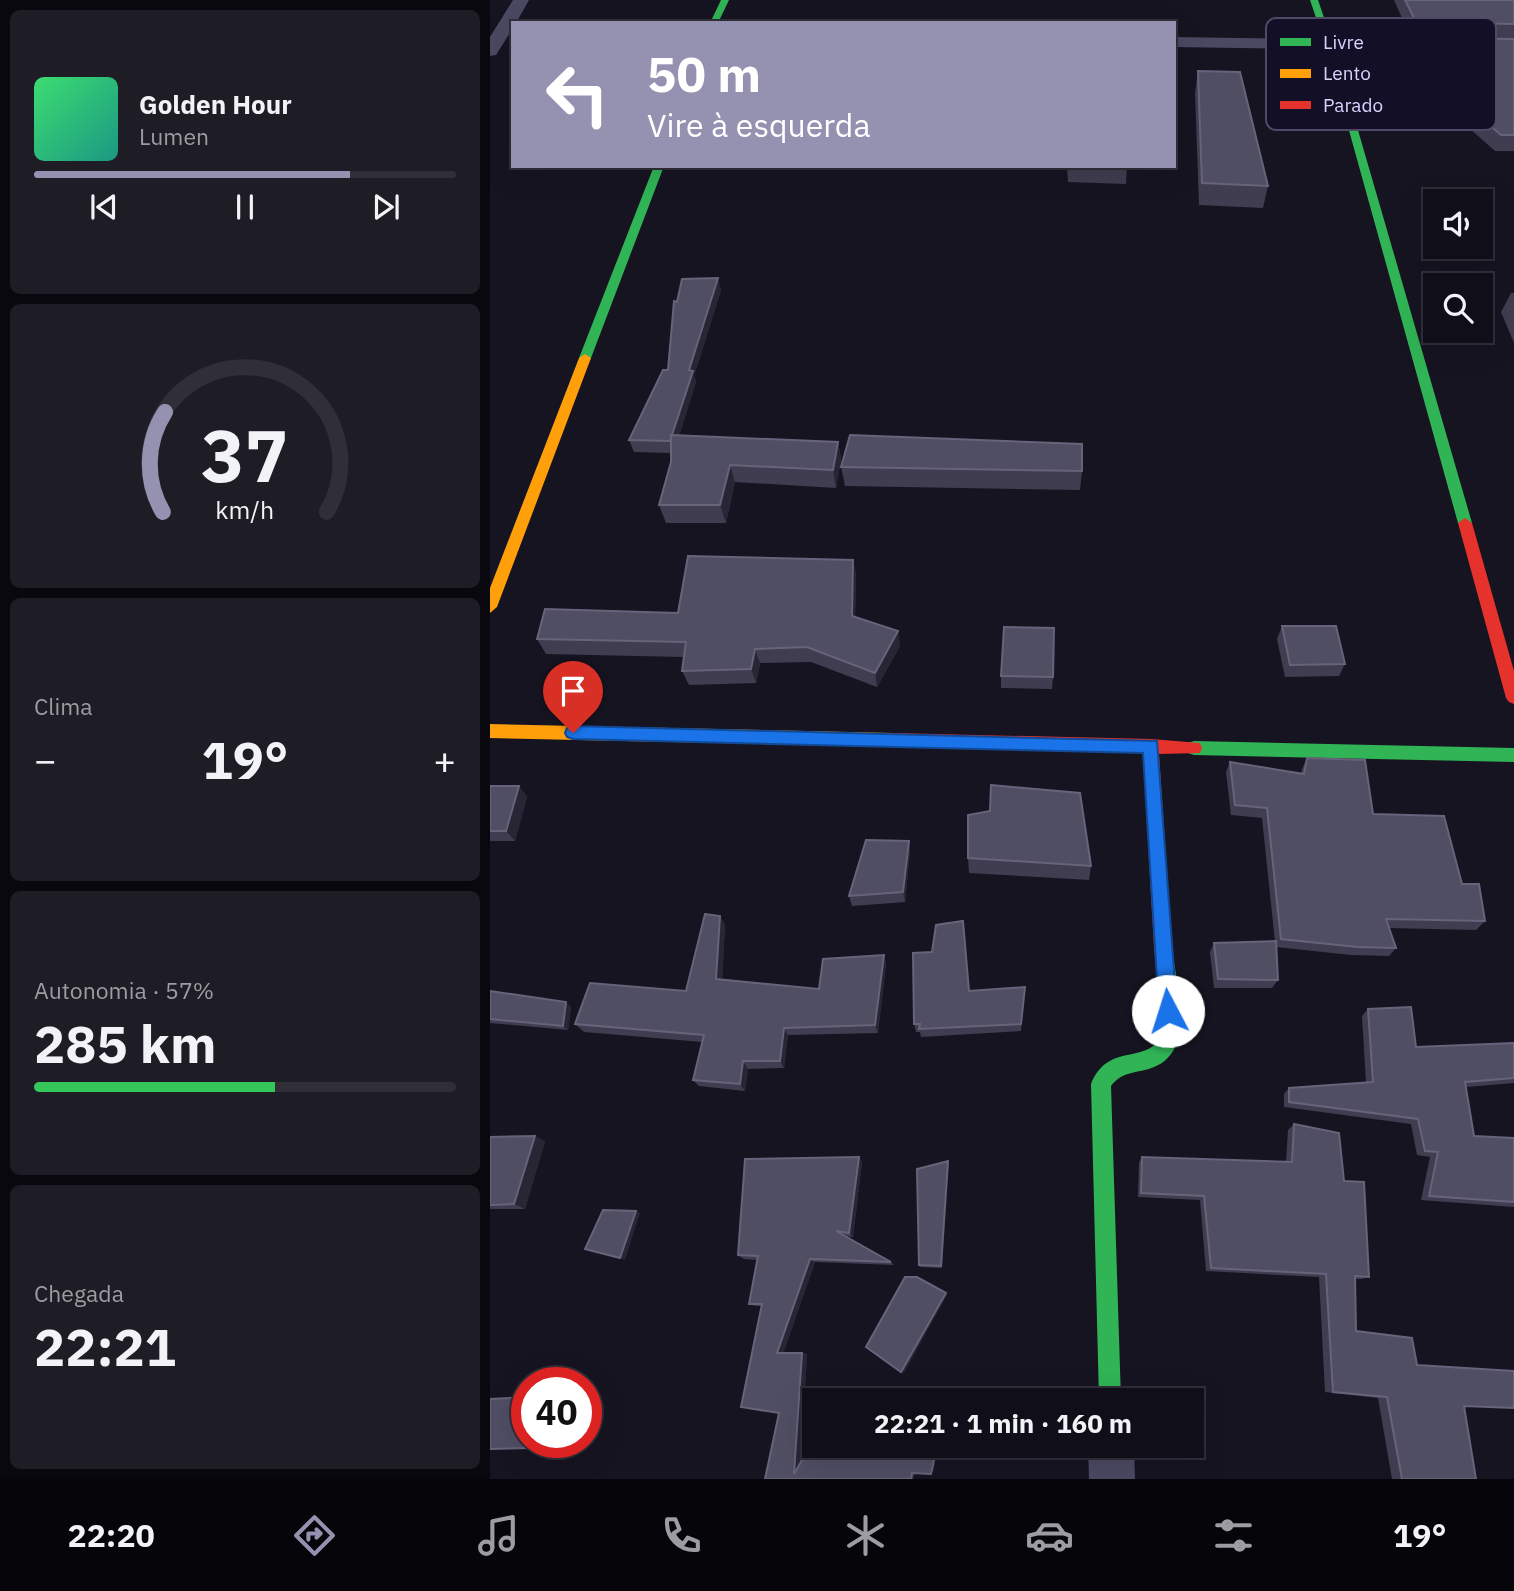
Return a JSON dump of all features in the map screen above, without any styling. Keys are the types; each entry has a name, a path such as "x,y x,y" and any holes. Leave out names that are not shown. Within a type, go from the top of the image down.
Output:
{"street":[{"path":"490,51 521,0"},
{"path":"716,21 725,0"},
{"path":"1314,0 1320,18"},
{"path":"1176,42 1266,43"},
{"path":"1496,47 1514,47"},
{"path":"1354,130 1513,687"},
{"path":"490,607 658,168"},
{"path":"490,731 1514,755"},
{"path":"1110,1388 1101,1084 1106,1072 1114,1064 1157,1058 1167,1047 1170,1034 1151,746"},
{"path":"1111,1458 1112,1479"}],"building":[{"path":"1405,0 1514,0 1514,24 1496,24 1496,18 1414,18"},
{"path":"1496,39 1514,39 1514,135 1501,135 1495,130"},
{"path":"1198,71 1240,72 1268,186 1202,183"},
{"path":"718,278 689,370 693,371 670,441 629,440 663,370 668,370 674,301 677,302 682,279"},
{"path":"671,435 838,442 833,470 730,465 720,505 659,505 671,462"},
{"path":"850,435 1082,444 1082,471 841,467"},
{"path":"688,556 853,560 852,616 898,631 875,673 807,647 755,649 751,669 682,671 686,642 537,639 545,609 678,613"},
{"path":"1282,626 1336,626 1345,664 1290,665"},
{"path":"1004,627 1054,628 1053,677 1001,676"},
{"path":"1307,758 1365,760 1373,814 1444,816 1462,884 1479,884 1485,921 1386,919 1396,948 1281,939 1267,808 1235,805 1230,762 1304,774"},
{"path":"991,785 1080,793 1091,866 968,858 968,815 990,811"},
{"path":"490,786 519,786 506,831 490,831"},
{"path":"866,840 909,841 903,892 849,896"},
{"path":"705,914 720,916 716,979 819,989 823,959 884,955 875,1025 784,1028 780,1061 743,1061 740,1084 693,1080 704,1035 575,1024 590,983 686,991"},
{"path":"963,921 969,991 1025,987 1021,1024 919,1029 920,1024 914,1024 913,953 932,952 936,925"},
{"path":"1276,941 1278,980 1218,979 1214,943"},
{"path":"490,991 566,1002 563,1026 490,1019"},
{"path":"1411,1007 1416,1047 1514,1043 1514,1078 1465,1082 1474,1136 1514,1138 1514,1202 1429,1196 1438,1152 1425,1151 1418,1119 1289,1102 1289,1088 1373,1082 1368,1009"},
{"path":"1294,1124 1339,1133 1344,1181 1364,1182 1369,1277 1355,1276 1356,1331 1412,1338 1417,1365 1514,1371 1514,1408 1464,1406 1476,1479 1402,1479 1387,1397 1333,1392 1326,1274 1211,1268 1204,1196 1141,1193 1142,1157 1292,1162"},
{"path":"535,1136 514,1204 490,1205 490,1137"},
{"path":"859,1157 849,1233 836,1231 891,1262 810,1259 777,1353 802,1353 794,1474 803,1458 934,1458 931,1474 912,1473 911,1479 765,1479 779,1413 741,1407 762,1304 749,1304 758,1256 738,1255 745,1159"},
{"path":"948,1161 941,1266 919,1265 917,1169"},
{"path":"603,1210 636,1211 620,1258 585,1249"},
{"path":"905,1277 917,1277 946,1293 901,1372 866,1347"},
{"path":"511,1398 511,1448 490,1449 490,1399"}],"traffic: fast":[{"path":"715,21 725,0"},
{"path":"1314,0 1320,18"},
{"path":"1353,130 1465,523"},
{"path":"585,358 658,168"},
{"path":"1194,748 1514,755"},
{"path":"1110,1388 1101,1084 1115,1068 1155,1057 1167,1044 1170,1015 1163,947"}],"traffic: slow":[{"path":"490,607 585,358"},
{"path":"490,731 893,740"}],"traffic: jam":[{"path":"1465,523 1514,698"},
{"path":"893,740 1194,748"},
{"path":"1151,746 1163,947"}],"route":[{"path":"573,733 1151,746 1168,1011"}]}
